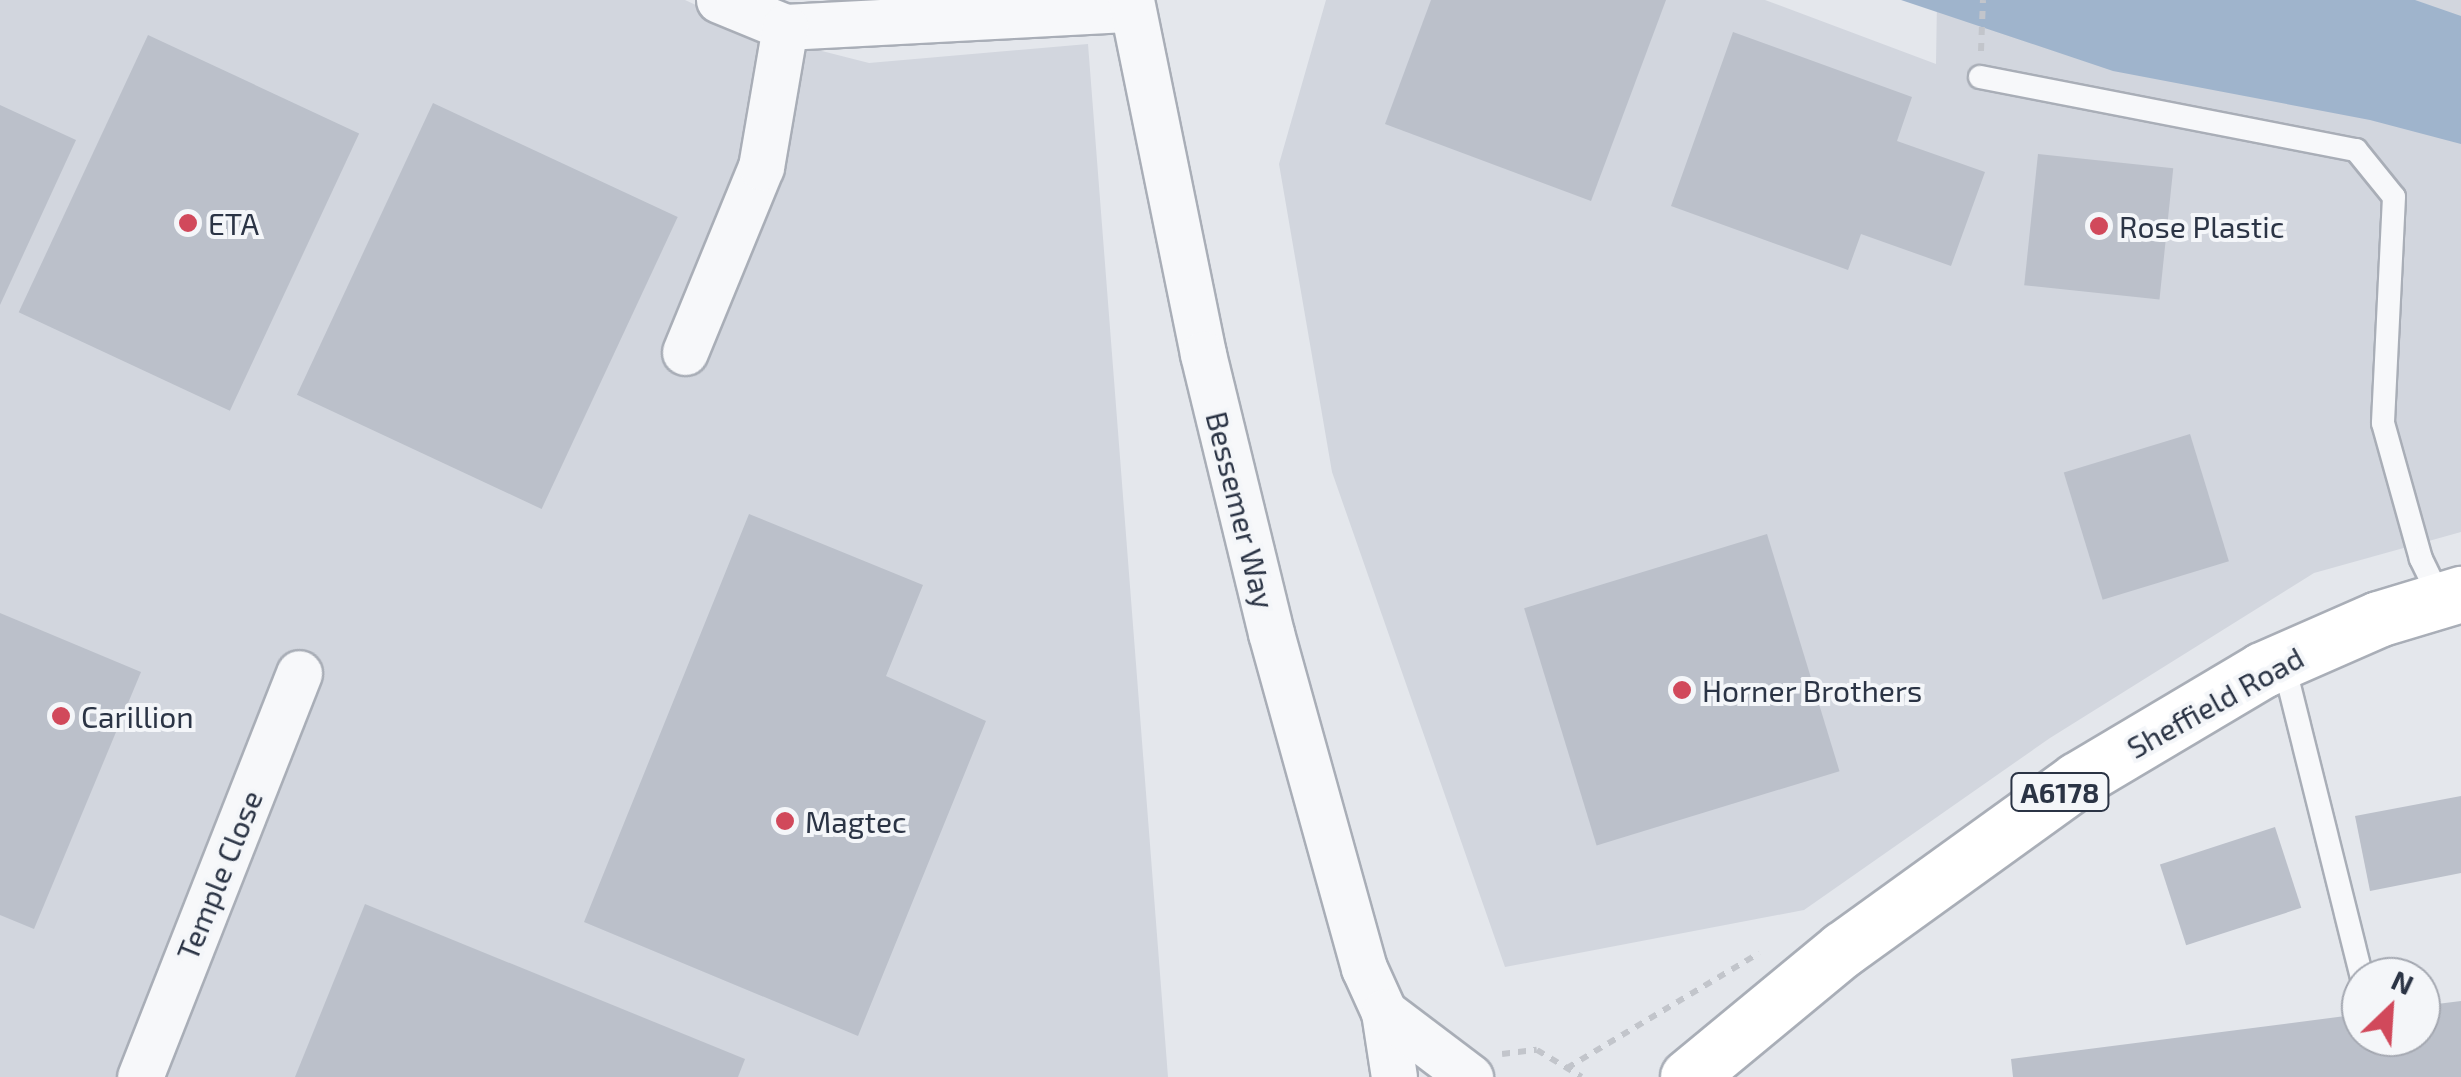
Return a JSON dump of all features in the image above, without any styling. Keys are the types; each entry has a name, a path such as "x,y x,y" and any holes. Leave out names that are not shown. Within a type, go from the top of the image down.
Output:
{"main road":[{"name":"Sheffield Road","path":"1644,1077 1694,1070 2077,780 2283,660 2378,619 2451,597"}],"street":[{"path":"719,0 785,27 1131,5"},
{"name":"Bessemer Way","path":"1131,5 1267,614 1364,968 1384,1012 1394,1077"},
{"path":"685,352 761,166 785,27"},
{"name":"Temple Close","path":"140,1077 298,673"},
{"name":"Bessemer Way","path":"1384,1012 1470,1077"}],"lane":[{"path":"1980,77 2356,150 2394,197 2383,423 2421,558 2451,597"},
{"path":"2283,660 2357,957"}],"path":[{"path":"1980,77 1984,0"}],"shaded area":[{"path":"0,0 685,0 763,36 869,63 1088,44 1168,1077 0,1077"},
{"path":"1326,0 1765,0 1936,64 1937,0 2461,0 2461,532 2314,573 2050,738 1804,910 1505,967 1332,472 1279,164"}],"water":[{"path":"1901,0 2415,0 2461,16 2461,144 2370,120 2113,71"}],"building":[{"path":"1431,0 1666,0 1591,201 1385,124"},
{"path":"1733,32 1912,97 1897,141 1985,172 1951,266 1861,234 1848,270 1671,206"},
{"name":"ETA","path":"148,35 359,133 230,411 19,312"},
{"path":"433,103 678,217 542,509 297,395"},
{"path":"0,105 76,140 0,305"},
{"name":"Rose Plastic","path":"2038,154 2173,168 2159,299 2024,285"},
{"path":"2190,434 2229,561 2103,600 2064,473"},
{"name":"Magtec","path":"749,514 923,585 886,676 986,721 858,1036 584,922"},
{"name":"Horner Brothers","path":"1767,534 1840,771 1597,845 1524,608"},
{"name":"Carillion","path":"0,613 141,672 34,929 0,915"},
{"path":"2461,796 2461,873 2370,891 2355,816"},
{"path":"2275,827 2301,908 2186,945 2160,864"},
{"path":"365,904 745,1059 738,1077 295,1077"},
{"path":"2461,1001 2461,1077 2013,1077 2011,1059 2341,1017 2341,1057 2441,1057 2441,1004"}],"place":[{"name":"ETA","path":"188,223"},
{"name":"Rose Plastic","path":"2099,226"},
{"name":"Horner Brothers","path":"1682,690"},
{"name":"Carillion","path":"61,716"},
{"name":"Magtec","path":"785,821"}]}
